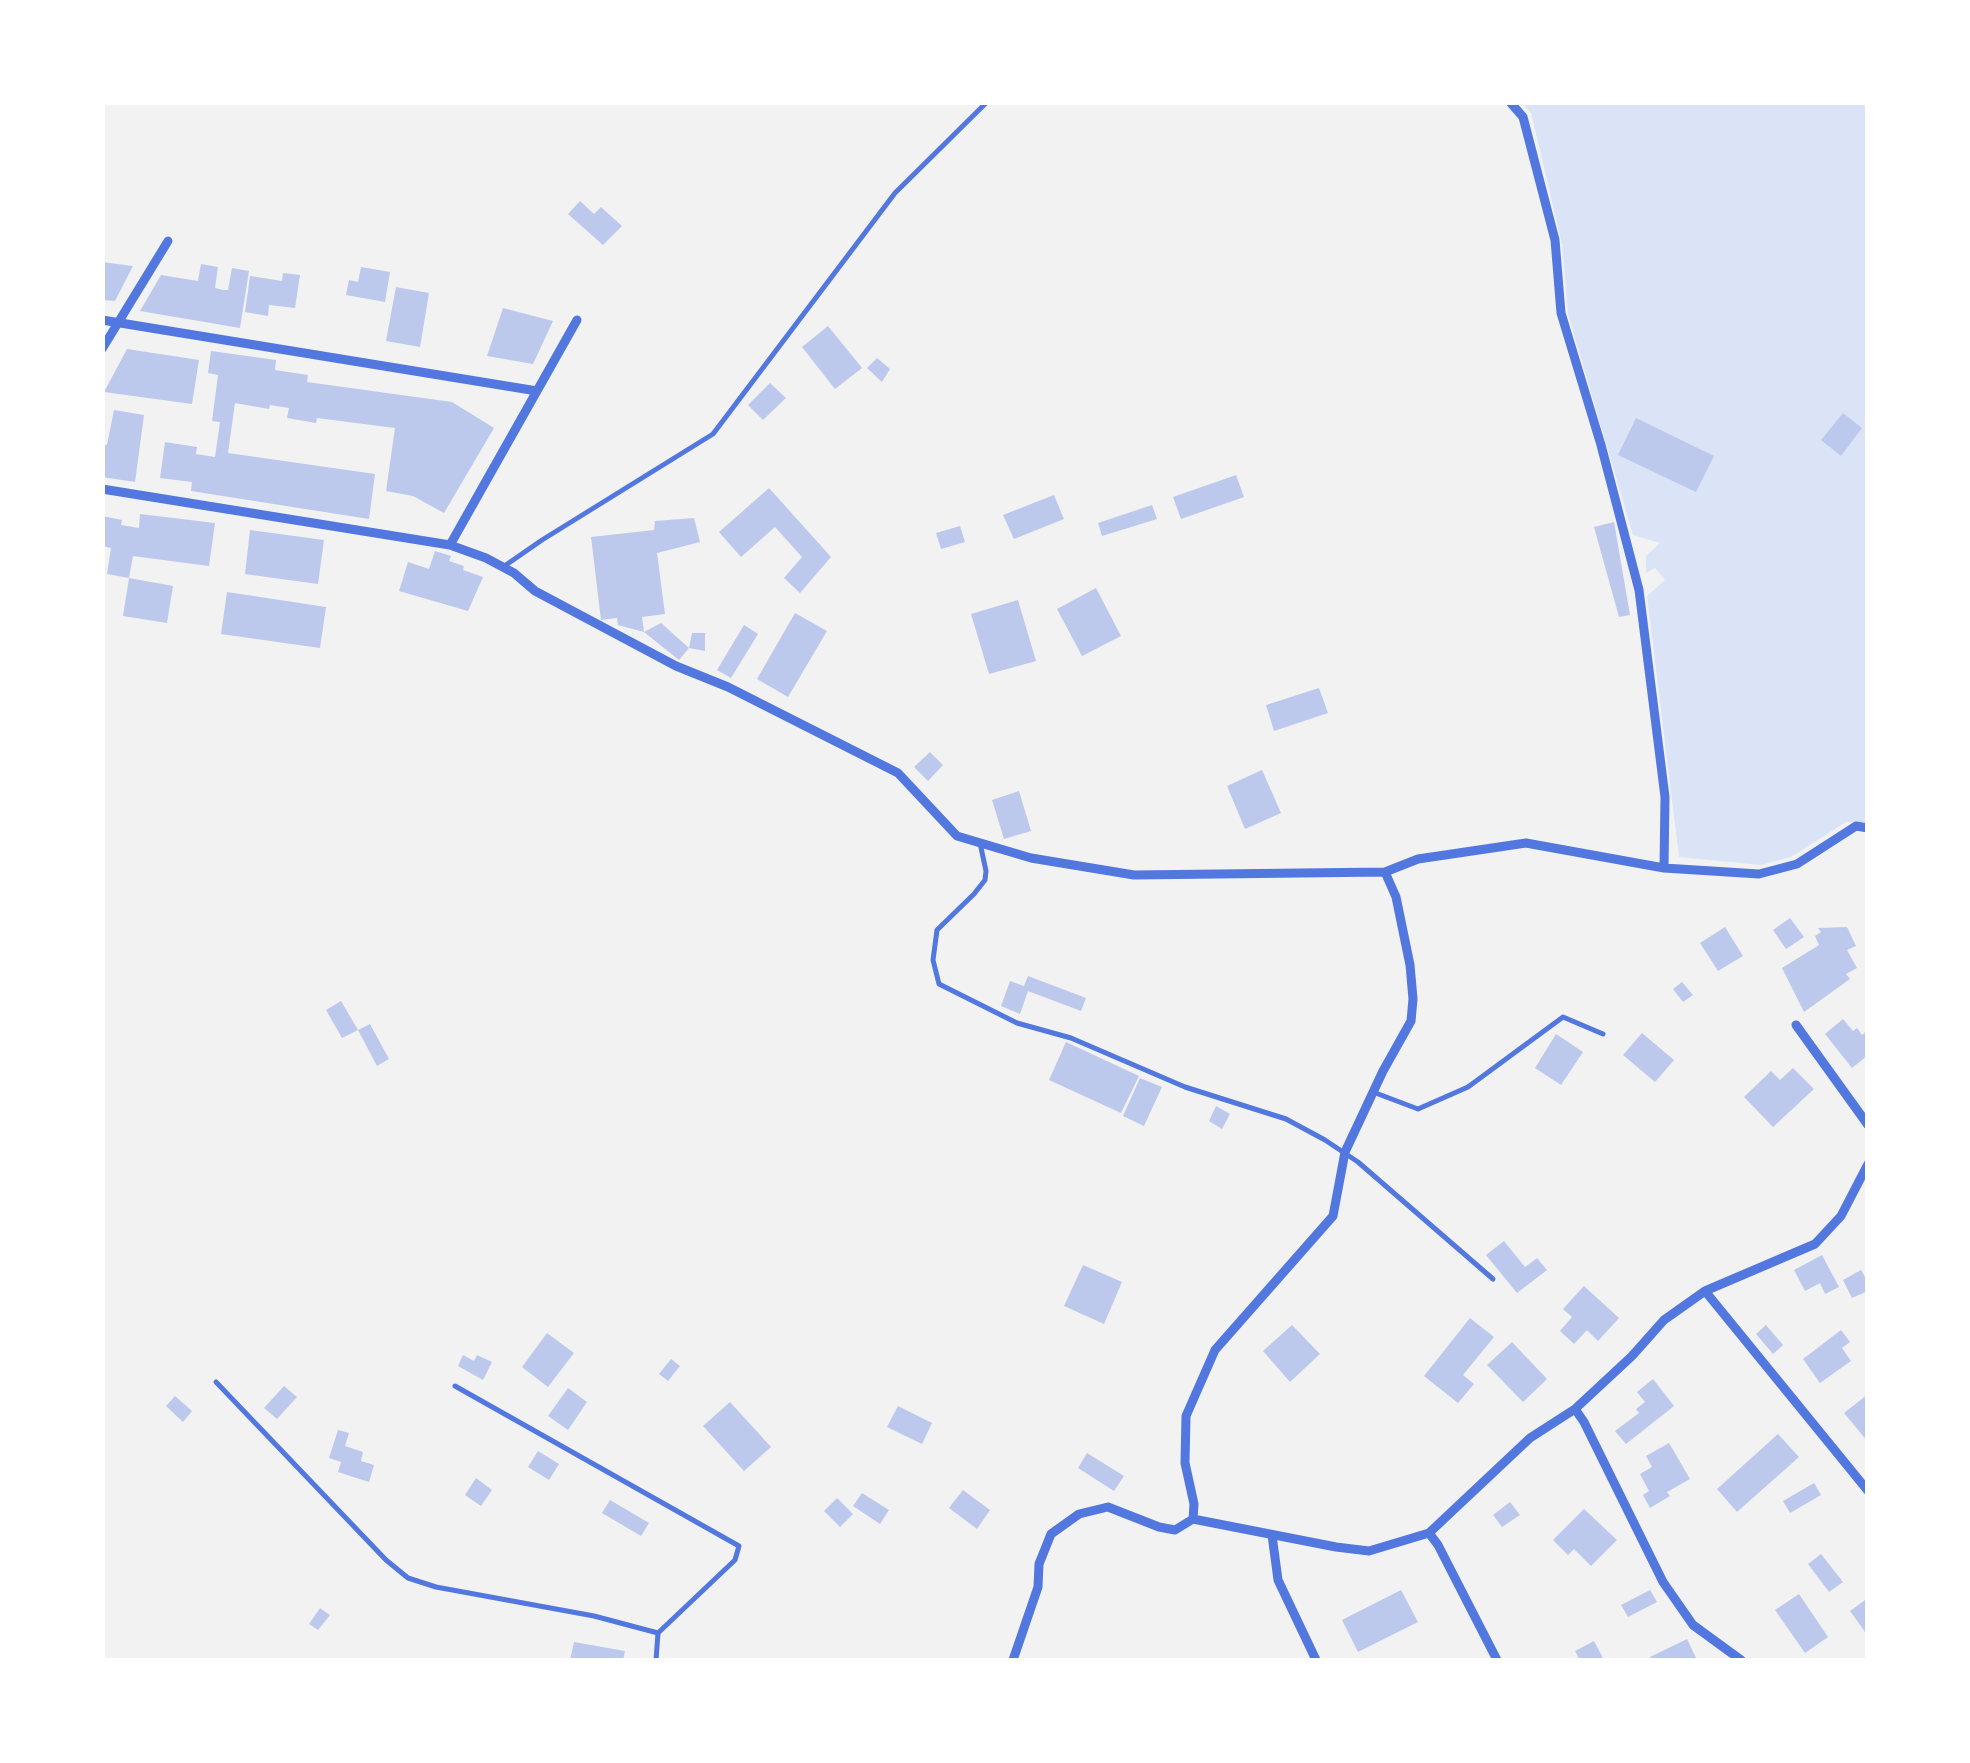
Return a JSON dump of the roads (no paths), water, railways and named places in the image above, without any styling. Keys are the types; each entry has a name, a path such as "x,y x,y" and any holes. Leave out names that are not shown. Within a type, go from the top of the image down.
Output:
{"street":[{"path":"1510,102 1523,117 1528,135 1555,240 1560,313 1640,590 1665,797 1664,868"},
{"path":"102,350 168,240"},
{"path":"102,320 537,391"},
{"path":"450,545 577,320"},
{"path":"102,489 450,545 486,558 514,573 535,591 676,666 728,687 898,773 957,836 1031,858 1134,875 1385,872 1418,859 1526,843 1664,868 1759,874 1796,864 1856,826 1868,828"},
{"path":"1192,1519 1194,1504 1185,1463 1186,1416 1214,1350 1333,1216 1345,1152 1410,1021 1410,965 1385,872"},
{"path":"1796,1025 1868,1126"},
{"path":"1013,1660 1038,1586 1050,1534 1079,1514 1108,1507 1175,1530 1192,1519 1368,1550 1429,1533 1530,1438 1575,1408 1632,1356 1664,1320 1705,1291 1815,1244 1842,1216 1868,1164"},
{"path":"1705,1291 1868,1491"},
{"path":"1575,1408 1662,1582 1693,1624 1742,1660"},
{"path":"1429,1533 1497,1660"},
{"path":"1272,1534 1278,1580 1316,1660"}],"lane":[{"path":"503,567 713,434 896,194 987,102"},
{"path":"980,843 985,880 938,930 933,960 939,984 1016,1024 1071,1038 1185,1086 1286,1120 1345,1152 1493,1279"},
{"path":"1372,1092 1418,1109 1468,1087 1563,1017 1602,1034"},
{"path":"216,1382 386,1560 408,1578 658,1633"},
{"path":"454,1386 738,1546 736,1560 658,1633 656,1660"}]}
